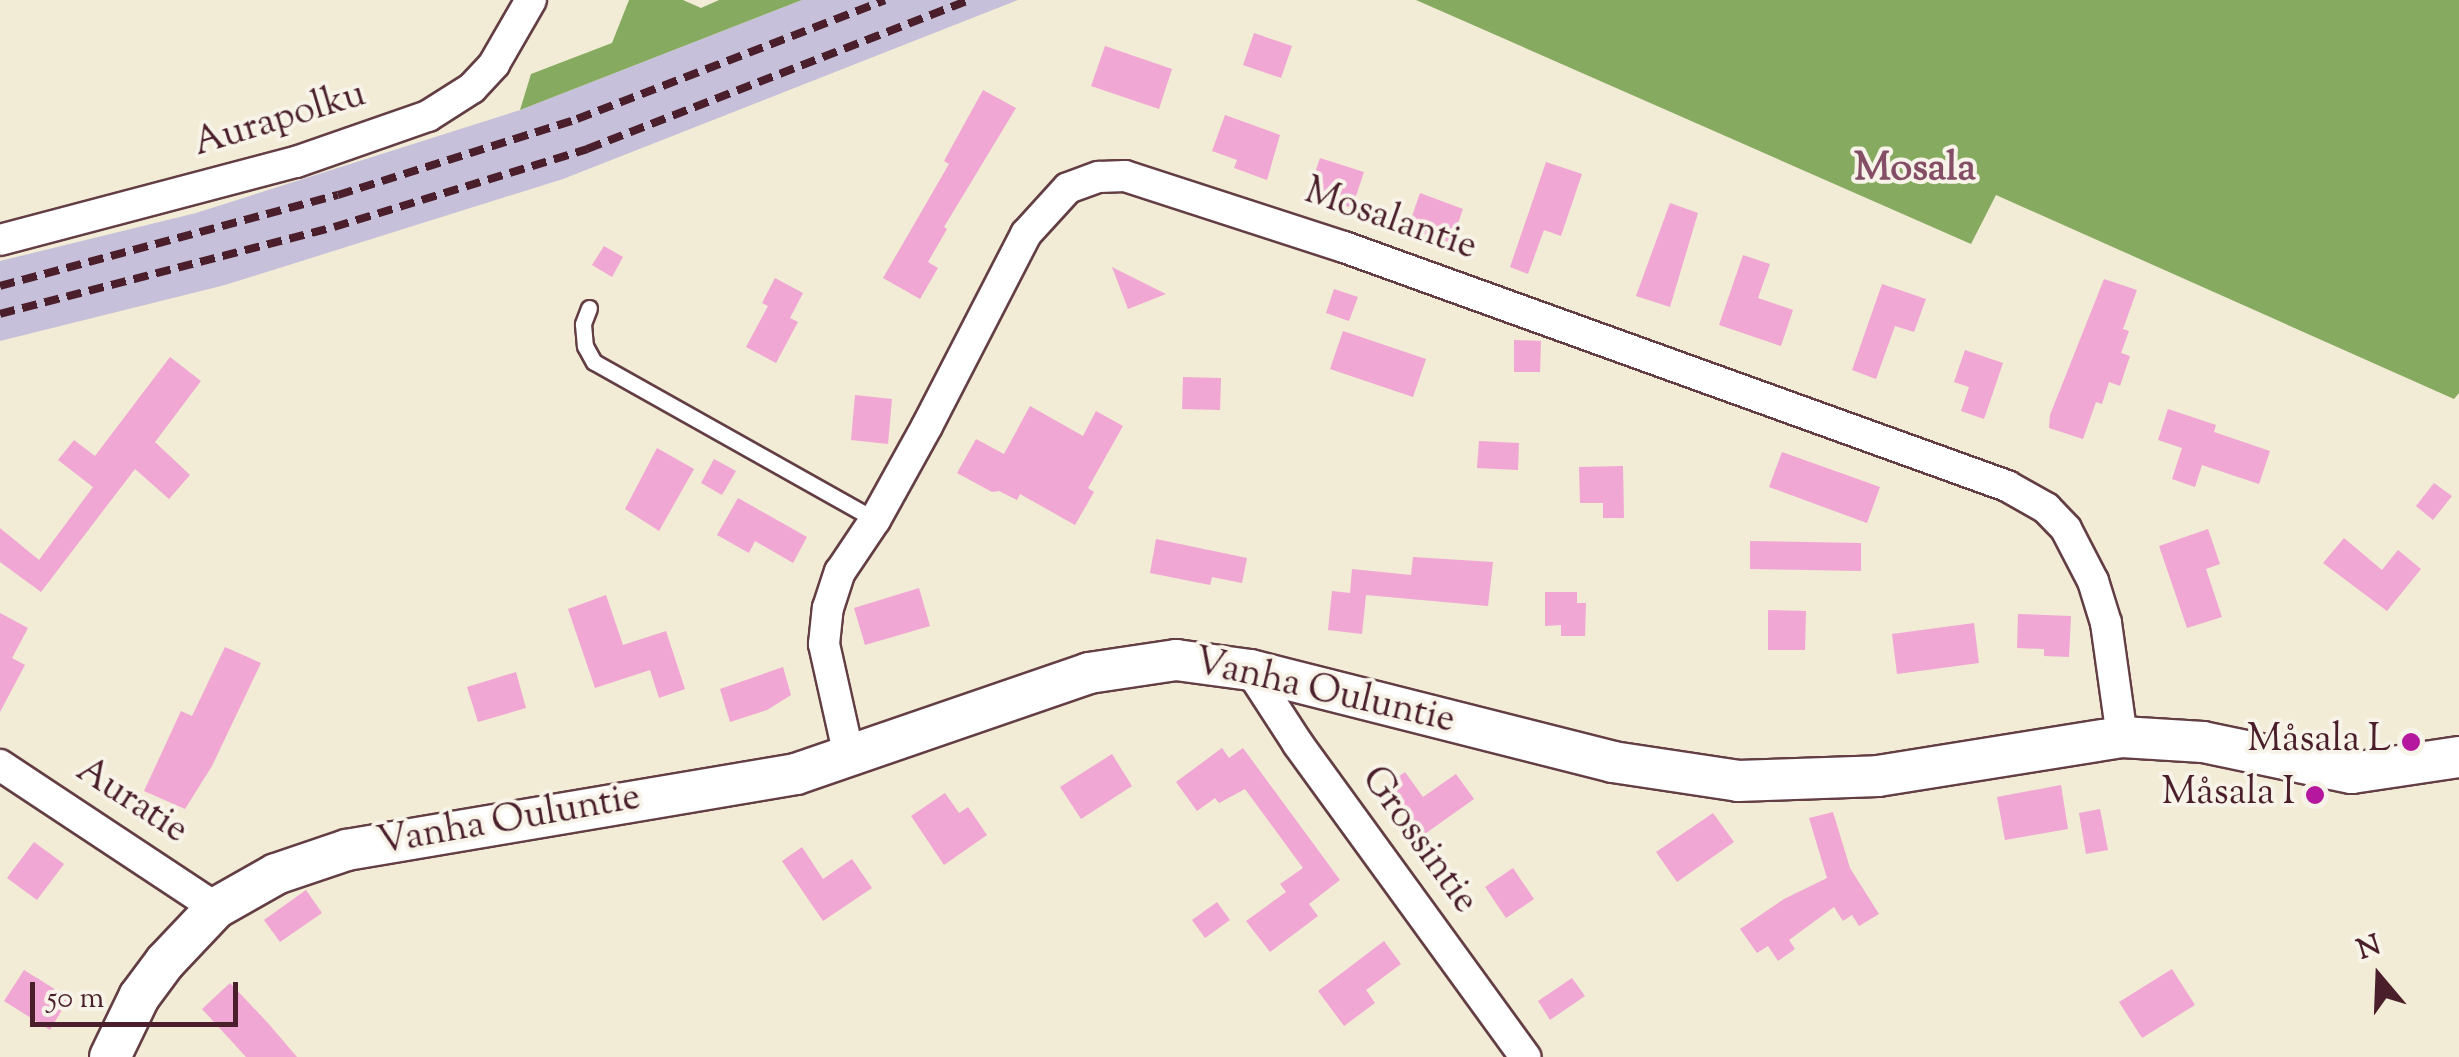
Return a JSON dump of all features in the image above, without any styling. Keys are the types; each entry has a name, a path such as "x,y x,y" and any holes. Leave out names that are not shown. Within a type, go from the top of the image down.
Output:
{"street":[{"name":"Aurapolku","path":"0,240 296,162 428,116 472,88 494,64 530,0"},
{"name":"Mosalantie","path":"849,756 824,644 828,608 840,572 876,520 1026,234 1068,188 1099,177 1125,176 1344,246 2007,486 2046,508 2066,529 2085,565 2106,623 2122,737"},
{"name":"Vanha Ouluntie","path":"110,1057 139,997 216,908 276,874 346,850 796,774 1089,672 1176,660 1250,670 1614,762 1738,781 1878,776 2122,737 2203,742 2352,773 2459,756"},
{"name":"Grossintie","path":"1250,670 1298,744 1525,1057"},
{"name":"Auratie","path":"0,764 216,908"}],"lane":[{"path":"589,308 583,324 585,346 594,362 876,520"}],"shaded area":[{"path":"802,0 1018,0 563,179 225,285 0,341 0,261 196,213 520,110"}],"green space":[{"path":"629,0 683,0 701,8 719,0 802,0 520,110 531,74 612,43"},
{"path":"1416,0 2459,0 2459,393 2454,399 1996,195 1971,244"}],"building":[{"path":"1254,33 1292,46 1281,78 1243,65"},
{"path":"1105,46 1172,69 1159,109 1091,86"},
{"path":"983,90 1016,108 944,227 947,229 928,262 938,268 920,299 883,278 949,164 944,161"},
{"path":"1225,115 1280,135 1267,180 1234,168 1237,160 1212,151"},
{"path":"1320,158 1364,172 1352,208 1308,193"},
{"path":"1546,162 1582,174 1561,236 1544,230 1528,274 1510,267"},
{"path":"1420,193 1463,209 1451,243 1408,228"},
{"path":"1670,203 1698,213 1670,307 1636,296"},
{"path":"604,246 623,257 612,277 592,265"},
{"path":"1743,255 1770,264 1758,298 1793,310 1781,346 1719,325"},
{"path":"1112,267 1166,294 1128,309"},
{"path":"775,278 803,293 790,318 798,322 776,363 746,347 768,306 762,303"},
{"path":"2104,279 2137,290 2123,329 2129,331 2121,353 2130,356 2120,386 2109,382 2102,404 2096,402 2083,439 2049,428 2050,415"},
{"path":"1882,284 1926,299 1914,332 1895,326 1876,379 1852,370"},
{"path":"1334,289 1358,297 1349,321 1326,313"},
{"path":"1343,331 1426,359 1413,397 1330,369"},
{"path":"1514,340 1541,341 1540,372 1514,372"},
{"path":"1965,350 2003,363 1984,419 1961,411 1969,387 1954,382"},
{"path":"170,357 201,381 155,442 190,475 169,499 135,469 41,592 0,562 0,528 39,560 93,487 58,460 74,440 95,456"},
{"path":"1183,377 1221,378 1220,410 1182,409"},
{"path":"855,395 892,399 888,444 851,440"},
{"path":"1030,406 1083,436 1096,411 1123,426 1088,488 1094,492 1075,525 1020,494 1017,500 999,491 992,492 957,473 976,439 1004,454"},
{"path":"2168,409 2216,425 2214,432 2270,451 2259,484 2202,465 2195,487 2172,479 2182,448 2158,440"},
{"path":"1479,441 1519,443 1518,470 1477,468"},
{"path":"657,448 694,469 659,531 625,509"},
{"path":"1782,452 1880,487 1867,523 1769,487"},
{"path":"714,459 736,471 722,495 701,483"},
{"path":"1623,466 1624,518 1603,518 1603,503 1580,503 1579,467"},
{"path":"2434,483 2452,496 2433,520 2416,506"},
{"path":"738,498 807,537 793,563 755,541 749,553 717,535"},
{"path":"2208,529 2220,564 2206,569 2222,617 2187,628 2159,546"},
{"path":"2344,538 2382,570 2398,550 2421,569 2387,611 2323,563"},
{"path":"1156,539 1247,558 1242,583 1212,577 1210,585 1150,573"},
{"path":"1750,541 1861,543 1861,571 1750,569"},
{"path":"1413,557 1493,562 1488,606 1366,595 1362,634 1328,630 1332,591 1350,593 1352,569 1411,575"},
{"path":"919,588 930,626 865,645 854,608"},
{"path":"1545,592 1577,592 1577,603 1586,603 1585,636 1561,636 1561,625 1545,626"},
{"path":"606,595 623,645 666,631 685,689 659,698 650,670 595,688 568,609"},
{"path":"1768,610 1806,611 1805,650 1768,650"},
{"path":"0,613 28,628 12,658 25,665 0,712"},
{"path":"2018,614 2071,616 2069,657 2044,656 2044,649 2017,648"},
{"path":"1974,623 1979,663 1897,674 1892,634"},
{"path":"225,647 261,663 212,766 185,809 144,791 181,711 192,716"},
{"path":"783,667 791,695 767,710 730,722 720,689"},
{"path":"516,672 526,708 478,722 467,687"},
{"path":"1222,748 1229,758 1243,748 1340,880 1309,904 1318,916 1270,952 1246,921 1286,892 1280,884 1303,868 1245,789 1219,803 1215,798 1197,811 1176,782"},
{"path":"1112,754 1132,786 1081,819 1060,787"},
{"path":"1405,772 1423,797 1456,774 1474,799 1422,836 1387,785"},
{"path":"2061,785 2068,829 2005,840 1997,797"},
{"path":"945,793 959,813 968,807 987,835 944,865 911,816"},
{"path":"2100,809 2108,850 2086,854 2079,813"},
{"path":"1833,812 1850,868 1879,914 1859,926 1852,915 1843,921 1834,907 1789,940 1795,949 1778,961 1768,946 1757,953 1740,929 1784,899 1827,878 1809,818"},
{"path":"1713,813 1734,842 1677,882 1656,852"},
{"path":"34,842 64,864 37,900 7,878"},
{"path":"802,847 823,879 852,859 872,888 823,921 782,861"},
{"path":"1513,868 1534,899 1506,918 1485,887"},
{"path":"306,890 322,913 280,942 264,920"},
{"path":"1217,902 1230,920 1205,938 1192,920"},
{"path":"1384,941 1401,964 1366,990 1375,1003 1344,1026 1318,991"},
{"path":"2172,969 2195,1005 2142,1038 2119,1002"},
{"path":"24,970 69,998 50,1030 4,1001"},
{"path":"1572,978 1585,996 1550,1020 1538,1001"},
{"path":"230,983 297,1057 246,1057 202,1009"}],"railway":[{"path":"0,286 338,195 577,119 885,0"},
{"path":"0,314 334,227 587,149 970,0"}],"place":[{"name":"Måsala L","path":"2411,742"},
{"name":"Måsala I","path":"2315,795"}],"district":[{"name":"Mosala","path":"1915,170"}]}
